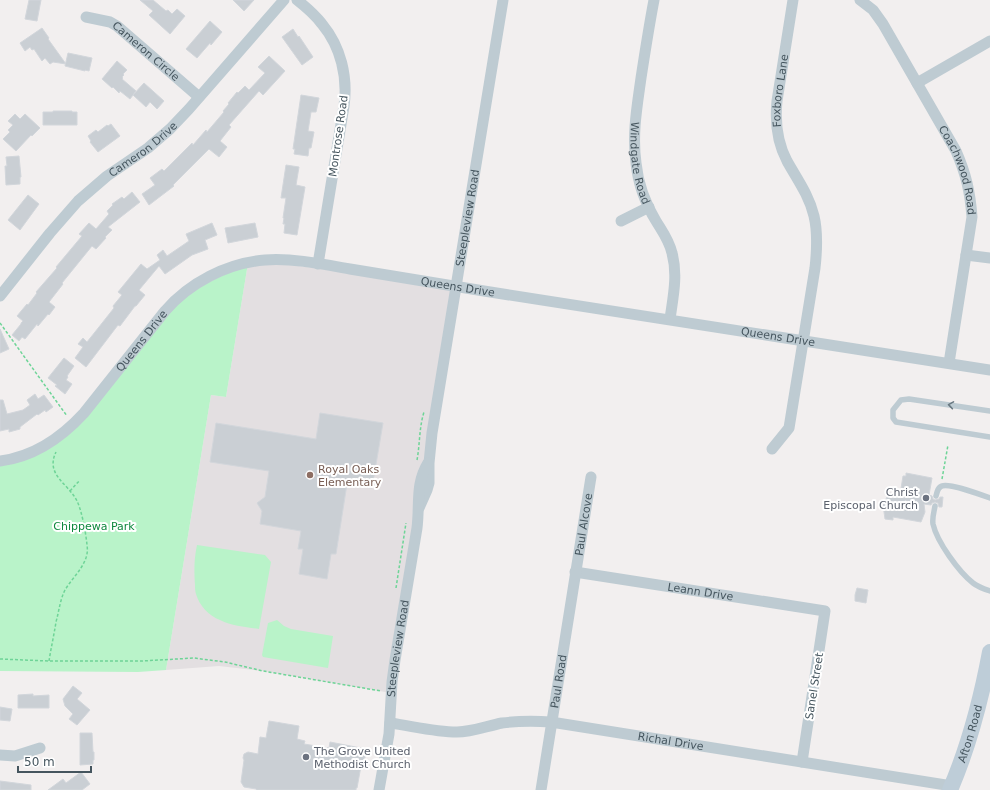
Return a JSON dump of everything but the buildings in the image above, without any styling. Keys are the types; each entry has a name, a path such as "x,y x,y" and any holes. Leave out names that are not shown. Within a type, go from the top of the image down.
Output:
{"street":[{"name":"Cameron Drive","path":"0,296 50,233 78,201 107,176 154,143 176,124 284,0"},
{"name":"Montrose Road","path":"297,0 315,16 334,41 340,56 345,81 344,106 318,264"},
{"name":"Steepleview Road","path":"379,790 390,723 393,674 419,508 428,487 432,433 502,0"},
{"name":"Windgate Road","path":"654,0 635,116 634,147 639,181 649,207 669,243 673,254 675,278 670,319"},
{"name":"Foxboro Lane","path":"772,449 789,428 818,248 814,215 810,202 786,159 777,131 777,101 793,0"},
{"name":"Coachwood Road","path":"860,0 873,10 883,24 956,151 968,183 972,216 949,363"},
{"name":"Cameron Circle","path":"86,17 110,22 117,26 199,97"},
{"path":"917,84 990,41"},
{"path":"621,221 649,207"},
{"path":"966,255 990,258"},
{"name":"Queens Drive","path":"0,461 17,457 38,448 55,439 73,424 87,409 164,311 194,286 223,271 253,262 272,260 286,260 318,264 990,370"},
{"name":"Paul Alcove","path":"575,572 591,477"},
{"name":"Leann Drive","path":"575,572 825,611"},
{"name":"Paul Road","path":"541,790 575,572"},
{"name":"Sanel Street","path":"802,762 825,611"},
{"name":"Afton Road","path":"951,788 975,720 990,652"},
{"name":"Richal Drive","path":"390,723 458,732 502,724 552,722 802,762 951,788"},
{"path":"0,755 15,756 40,748"}],"lane":[{"path":"990,411 909,398 901,400 893,410 892,418 896,422 990,437"},
{"path":"936,496 938,489 941,486 947,485 990,498"},
{"path":"935,506 933,523 943,546 967,577 976,585 990,591"}],"path":[{"path":"0,323 73,424"},
{"path":"941,486 948,445"},
{"path":"49,661 61,600 86,560 88,554 88,545 77,500 57,476 54,470 54,454 58,448"},
{"path":"70,491 80,480"},
{"path":"398,567 402,549"},
{"path":"0,659 49,661 142,661 194,658 225,662 263,671 383,691"}],"shaded area":[{"name":"Royal Oaks Elementary","path":"259,261 456,286 391,693 263,671 219,666 166,670 211,395 226,397 248,263"}],"green space":[{"name":"Chippewa Park","path":"248,263 226,397 211,395 166,670 138,672 0,671 0,461 55,439 179,297"},
{"path":"197,545 265,555 271,562 259,629 229,624 212,616 202,606 197,598 195,590 194,565"},
{"path":"277,620 284,626 291,629 333,636 328,668 263,657 262,655 268,623"}],"place":[{"name":"Royal Oaks Elementary","path":"310,475"},
{"name":"Christ Episcopal Church","path":"926,498"},
{"name":"The Grove United Methodist Church","path":"306,757"}]}
